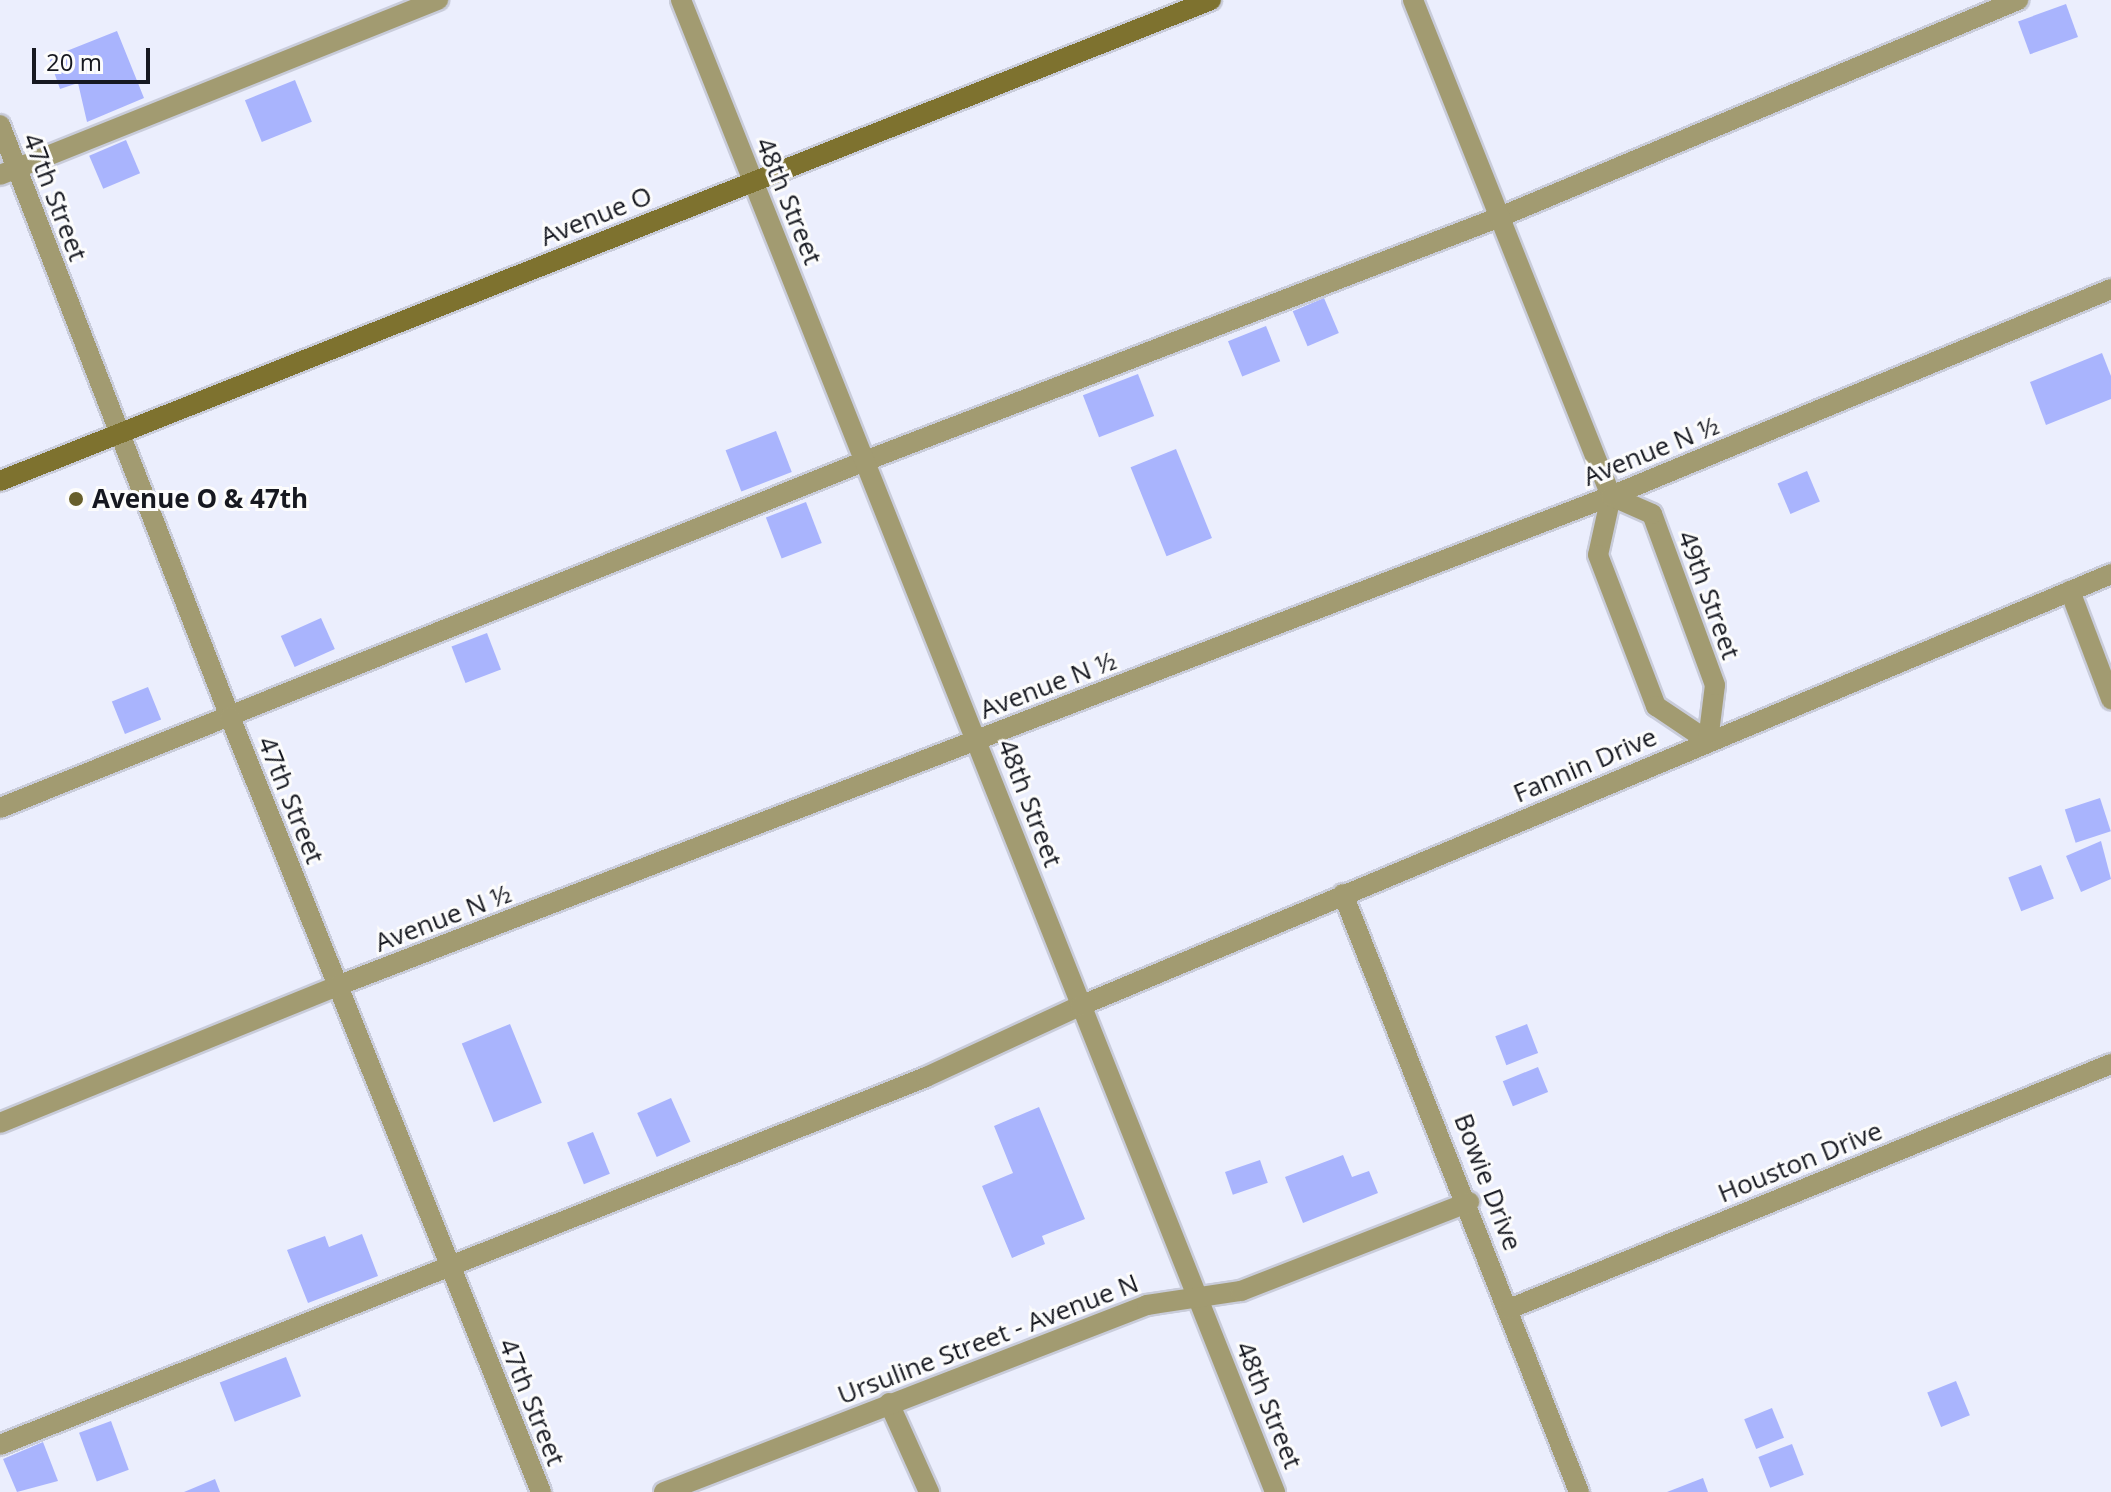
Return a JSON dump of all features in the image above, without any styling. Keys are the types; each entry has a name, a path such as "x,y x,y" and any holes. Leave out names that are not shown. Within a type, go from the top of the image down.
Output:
{"main road":[{"name":"Avenue O","path":"0,481 1211,0"}],"street":[{"path":"8,172 438,0"},
{"name":"48th Street","path":"681,0 1275,1492"},
{"path":"1413,0 1611,496 1598,555 1656,706 1708,741"},
{"path":"0,808 865,461 1500,217 2018,0"},
{"name":"47th Street","path":"0,125 8,172 118,434 541,1492"},
{"name":"Avenue N ½","path":"0,1123 337,986 1611,496 2111,289"},
{"name":"49th Street","path":"1611,496 1652,514 1715,685 1708,741"},
{"name":"Fannin Drive","path":"0,1445 449,1263 926,1077 1080,1006 1343,894 2111,574"},
{"path":"2070,591 2111,699"},
{"name":"Bowie Drive","path":"1343,894 1469,1202 1579,1492"},
{"name":"Houston Drive","path":"1509,1309 2111,1064"},
{"name":"Ursuline Street - Avenue N","path":"664,1492 1147,1305 1251,1288 1469,1202"},
{"path":"889,1403 929,1492"}],"building":[{"path":"2066,4 2078,37 2030,54 2018,21"},
{"path":"117,31 144,98 87,122 78,83 60,89 49,58"},
{"path":"295,80 312,122 262,142 245,100"},
{"path":"126,140 140,173 103,189 89,156"},
{"path":"1324,298 1339,333 1308,346 1293,311"},
{"path":"1266,326 1280,361 1242,377 1228,341"},
{"path":"2102,353 2111,376 2111,399 2046,425 2030,382"},
{"path":"1138,374 1154,416 1099,437 1083,395"},
{"path":"776,431 792,472 741,491 726,450"},
{"path":"1176,449 1212,538 1167,556 1131,467"},
{"path":"1807,471 1820,501 1790,514 1778,484"},
{"path":"806,502 822,543 782,558 766,517"},
{"path":"321,618 335,649 295,667 281,636"},
{"path":"487,633 501,669 466,683 452,647"},
{"path":"148,687 161,719 125,734 112,702"},
{"path":"2100,798 2111,831 2076,843 2065,809"},
{"path":"2101,841 2111,879 2081,892 2066,856"},
{"path":"2041,865 2054,899 2021,911 2008,878"},
{"path":"510,1024 542,1103 494,1122 462,1043"},
{"path":"1527,1024 1538,1053 1506,1065 1495,1036"},
{"path":"1538,1067 1548,1092 1513,1106 1503,1081"},
{"path":"671,1098 691,1142 657,1157 637,1113"},
{"path":"1039,1107 1085,1219 1042,1236 1045,1244 1012,1258 982,1186 1013,1173 994,1126"},
{"path":"593,1132 610,1174 584,1184 567,1142"},
{"path":"1343,1155 1352,1177 1369,1171 1378,1193 1303,1223 1285,1177"},
{"path":"1260,1160 1268,1183 1233,1195 1225,1172"},
{"path":"362,1234 378,1276 308,1303 287,1250 325,1236 329,1247"},
{"path":"286,1357 301,1396 235,1422 220,1382"},
{"path":"1956,1381 1970,1415 1941,1427 1927,1393"},
{"path":"1772,1408 1784,1438 1756,1449 1744,1419"},
{"path":"111,1421 129,1470 97,1481 79,1433"},
{"path":"43,1442 58,1481 17,1492 3,1459"},
{"path":"1792,1444 1804,1475 1770,1488 1758,1457"},
{"path":"1703,1478 1708,1492 1667,1492"},
{"path":"215,1479 220,1492 184,1492"}],"place":[{"name":"Avenue O & 47th","path":"76,499"}]}
